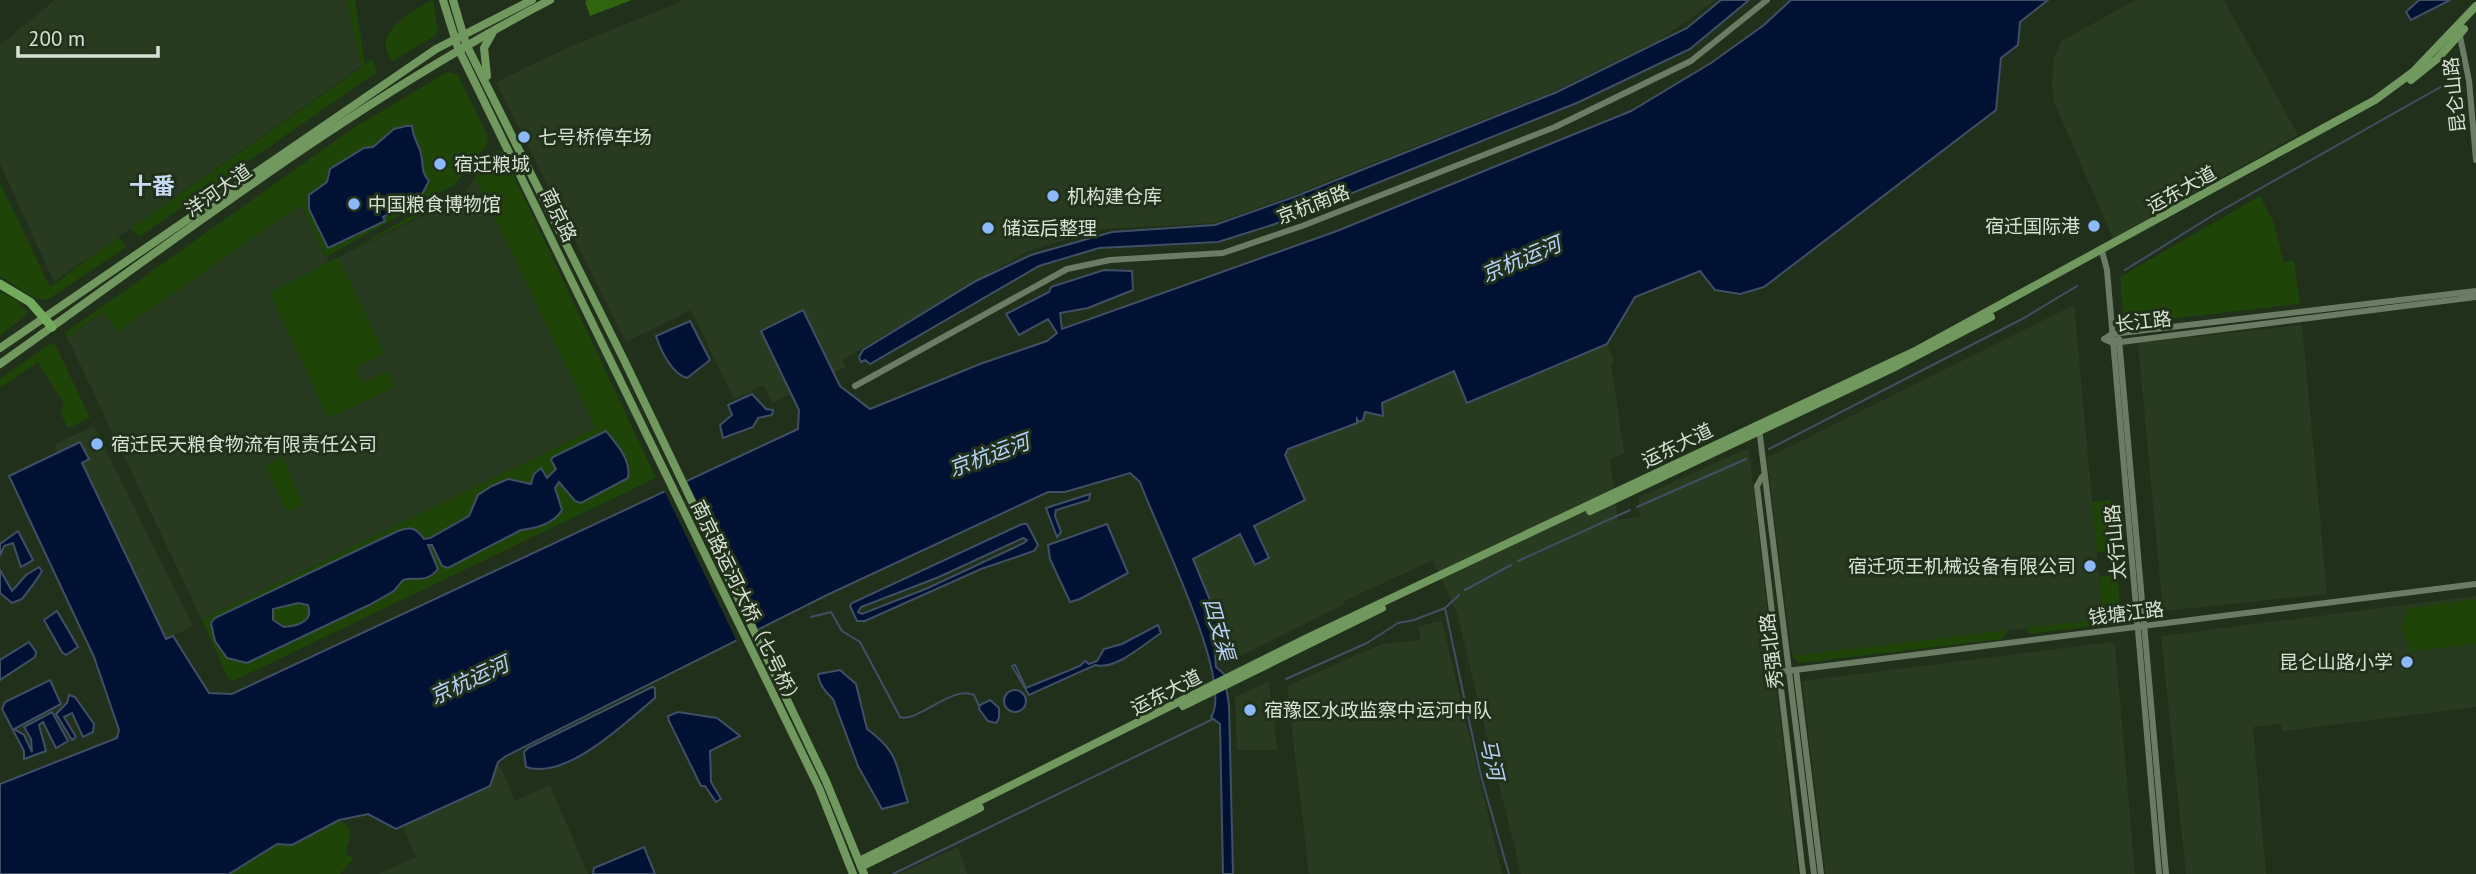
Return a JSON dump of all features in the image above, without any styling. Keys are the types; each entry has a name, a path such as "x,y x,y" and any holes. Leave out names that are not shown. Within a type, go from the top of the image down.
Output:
{"highway":[{"path":"0,284 17,293 44,316 52,327"}],"main road":[{"name":"南京路","path":"443,0 462,46 616,366"},
{"name":"南京路","path":"453,0 458,36"},
{"name":"洋河大道","path":"0,348 458,36 532,0"},
{"name":"洋河大道","path":"0,364 269,173 462,46 550,0"},
{"name":"运东大道","path":"2459,30 2476,6"},
{"name":"运东大道","path":"861,868 1225,683 1917,350 2103,253 2375,100 2413,72 2476,15"},
{"path":"496,28 484,48 484,65 514,139"},
{"name":"南京路","path":"462,46 514,139 625,362"},
{"name":"南京路运河大桥（七号桥）","path":"625,362 826,781 861,868"},
{"name":"南京路运河大桥（七号桥）","path":"616,366 819,788 853,874"}],"street":[{"name":"京杭南路","path":"855,386 1067,269 1110,260 1223,253 1302,226 1555,127 1691,61 1767,0"},
{"name":"昆仑山路","path":"2459,30 2469,81 2476,160"},
{"name":"太行山路","path":"2103,253 2116,342 2166,874"},
{"name":"长江路","path":"2476,291 2115,334 2104,339 2116,342 2476,297"},
{"name":"秀强北路","path":"1757,428 1788,671"},
{"name":"秀强北路","path":"1757,428 1812,874"},
{"name":"钱塘江路","path":"1788,671 2476,584"},
{"name":"太行山路","path":"2141,626 2159,874"},
{"path":"1788,671 1803,874"},
{"path":"1788,671 1821,874"}],"shaded area":[{"path":"55,0 346,0 362,66 54,282 0,164 0,45"},
{"path":"684,0 1716,0 1659,40 1554,91 1280,200 1213,223 1100,229 1028,251 842,360 845,367 772,403 764,385 734,399 691,310 626,342 496,82 565,49"},
{"path":"2135,0 2224,0 2298,135 2113,238 2054,102 2054,58 2062,41"},
{"path":"495,151 502,151 626,414 202,620 67,337 103,312 117,332 301,205 329,262 460,198"},
{"path":"2074,305 2103,619 1792,656 1767,458"},
{"path":"2302,325 2327,594 2163,611 2138,343"},
{"path":"1607,344 1614,362 1611,363 1624,453 1610,460 1618,520 1640,517 1638,498 1746,449 1749,451 1798,874 1521,874 1457,614 1433,560 1344,601 1345,604 1234,659 1193,559 1305,500 1285,455 1288,449 1311,441 1355,420 1381,403 1454,371 1468,403"},
{"path":"94,426 193,626 166,639 82,463 80,443 58,452 55,444"},
{"path":"2476,596 2476,707 2282,731 2281,724 2253,727 2266,874 2186,874 2161,636"},
{"path":"1442,621 1502,874 1309,874 1287,686 1382,644 1420,640 1419,626"},
{"path":"2111,642 2115,645 2135,874 1826,874 1802,681"},
{"path":"1269,681 1277,750 1237,750 1235,697"},
{"path":"498,762 515,801 550,785 588,874 378,874 416,857 403,826 490,786"},
{"path":"958,847 967,874 899,874"}],"green space":[{"path":"346,0 355,0 365,64 373,59 377,72 142,235 139,236 130,229 362,67"},
{"path":"433,0 438,30 436,35 391,62 386,40 393,28 406,16"},
{"path":"632,0 590,16 585,1"},
{"path":"447,72 458,75 488,137 487,145 454,185 326,257 301,205 117,332 103,312 67,337 65,333 352,129"},
{"path":"495,151 502,151 656,478 233,681 228,678 202,620 596,428 475,177"},
{"path":"0,183 50,287 118,237 126,247 47,300 35,298 0,276"},
{"path":"2260,196 2273,221 2284,262 2294,261 2300,304 2124,324 2120,277"},
{"path":"444,197 450,201 346,253"},
{"path":"338,257 384,353 356,368 363,383 388,371 395,387 331,417 326,414 270,293"},
{"path":"0,292 14,299 28,313 0,336"},
{"path":"51,343 56,346 90,418 68,428 61,414 64,404 38,362 0,388 0,379"},
{"path":"282,457 303,504 291,511 286,510 265,465"},
{"path":"2111,500 2116,550 2097,552 2092,502"},
{"path":"2118,574 2120,620 2111,624 2030,634 2027,628 2103,619 2099,577"},
{"path":"2476,599 2476,644 2408,652 2409,645 2401,627 2408,608"},
{"path":"2008,630 2002,639 1800,663 1792,656"},
{"path":"339,820 349,827 350,838 345,854 354,858 340,874 229,874 277,844 292,845"}],"water":[{"path":"1721,0 1749,0 1690,49 1579,102 1275,224 1218,242 1099,248 1039,266 870,364 865,360 861,362 859,357 863,350 976,281 1031,255 1112,232 1215,225 1294,197 1557,92 1687,28"},
{"path":"1791,0 2048,0 2020,22 2018,45 2001,58 1996,110 1764,287 1740,294 1715,290 1700,271 1635,297 1607,344 1467,403 1454,371 1382,403 1383,416 1365,412 1363,420 1359,422 1357,419 1357,423 1288,449 1285,455 1305,500 1254,526 1269,558 1255,565 1240,534 1193,559 1228,644 1215,654 1216,667 1224,674 1229,705 1233,874 1223,874 1220,724 1211,717 1215,699 1212,672 1203,639 1175,566 1140,482 1130,473 1065,492 1048,492 827,595 506,756 498,762 490,786 396,829 368,814 339,820 292,845 277,844 229,874 0,874 0,784 117,738 119,730 94,657 9,476 80,442 89,459 82,463 166,639 173,636 209,693 232,694 798,429 799,410 761,331 803,310 840,386 870,409 980,364 1047,341 1057,333 1048,319 1019,335 1006,314 1049,292 1051,287 1104,270 1132,271 1133,290 1088,308 1060,313 1062,329 1337,231 1631,111 1711,63 1764,25"},
{"path":"2419,0 2450,0 2411,20 2406,12"},
{"path":"412,126 423,171 429,181 420,198 383,217 385,221 328,248 309,209 309,195 327,182 330,169 364,148 373,147 394,129"},
{"path":"690,321 710,360 687,378 672,367 656,336"},
{"path":"752,394 766,409 773,410 772,415 758,418 753,427 723,438 720,425 732,415 728,405"},
{"path":"606,431 625,458 628,478 581,503 575,501 559,482 555,488 562,510 554,519 521,530 448,568 442,566 432,545 428,545 438,569 434,574 421,579 403,580 394,591 369,605 247,663 227,658 215,641 211,623 215,618 398,531 413,529 424,539 430,538 469,516 478,495 492,486 508,479 531,484 534,474 541,468 547,478 556,469 551,460","holes":["298,603 308,605 309,615 304,622 284,627 273,620 273,609"]},
{"path":"1090,494 1089,500 1056,510 1055,516 1061,532 1057,537 1046,508"},
{"path":"1022,524 1027,524 1038,545 1034,551 981,569 865,621 857,621 850,606","holes":["1023,538 1027,540 928,588 862,614 858,612 861,607 939,577"]},
{"path":"1107,524 1128,573 1070,602 1050,559 1048,545"},
{"path":"18,531 33,560 21,567 13,543 4,546 0,556 0,544"},
{"path":"39,567 42,571 22,599 12,603 0,593 0,570 12,591 26,575"},
{"path":"57,611 78,647 66,655 44,620"},
{"path":"1158,625 1161,633 1120,660 1103,666 1095,665 1029,695 1012,666 1015,665 1026,688 1080,666 1085,661 1089,664 1097,661 1104,649 1122,644"},
{"path":"29,642 36,652 35,657 0,680 0,660"},
{"path":"840,670 856,684 867,729 886,746 895,761 908,802 882,809 858,766 833,699 823,688 818,674"},
{"path":"50,680 61,704 14,729 24,735 32,752 31,739 24,727 52,712 68,741 56,748 43,722 39,725 46,751 24,759 24,751 2,709 5,702"},
{"path":"652,687 655,688 655,698 595,747 559,766 542,769 526,767 524,752 528,748"},
{"path":"1015,690 1023,693 1026,701 1023,709 1015,712 1007,709 1004,701 1007,693"},
{"path":"69,695 75,697 94,724 93,732 83,737 72,713 64,717 76,737 72,740 56,714 67,703"},
{"path":"990,700 999,708 996,723 988,721 979,709 980,705"},
{"path":"678,712 717,718 740,736 710,751 711,782 721,799 716,802 705,786 701,786 669,721 668,716"},
{"path":"644,847 655,874 593,874 594,868"}],"pier":[{"path":"685,477 760,633 738,644 663,488"}],"waterway":[{"path":"2125,270 2215,214 2453,80"},
{"path":"1769,449 2024,318 2077,286"},
{"path":"1637,507 1746,459"},
{"path":"1518,561 1630,510"},
{"path":"1465,590 1511,565"},
{"path":"1286,679 1367,643 1398,623 1445,608 1459,595"},
{"name":"马河","path":"1445,608 1481,776 1509,874"},
{"path":"811,617 831,612 842,631 860,642 900,717 916,715 945,699 965,693 974,695 979,706"},
{"path":"893,874 1213,719"}],"place":[{"name":"七号桥停车场","path":"524,137"},
{"name":"宿迁粮城","path":"440,164"},
{"name":"机构建仓库","path":"1053,196"},
{"name":"中国粮食博物馆","path":"354,204"},
{"name":"宿迁国际港","path":"2094,226"},
{"name":"储运后整理","path":"988,228"},
{"name":"宿迁民天粮食物流有限责任公司","path":"97,444"},
{"name":"宿迁项王机械设备有限公司","path":"2090,566"},
{"name":"昆仑山路小学","path":"2407,662"},
{"name":"宿豫区水政监察中运河中队","path":"1250,710"}],"district":[{"name":"十番","path":"152,185"}],"water label":[{"name":"京杭运河","path":"1521,259"},
{"name":"京杭运河","path":"989,455"},
{"name":"四支渠","path":"1219,629"},
{"name":"京杭运河","path":"469,680"}]}
